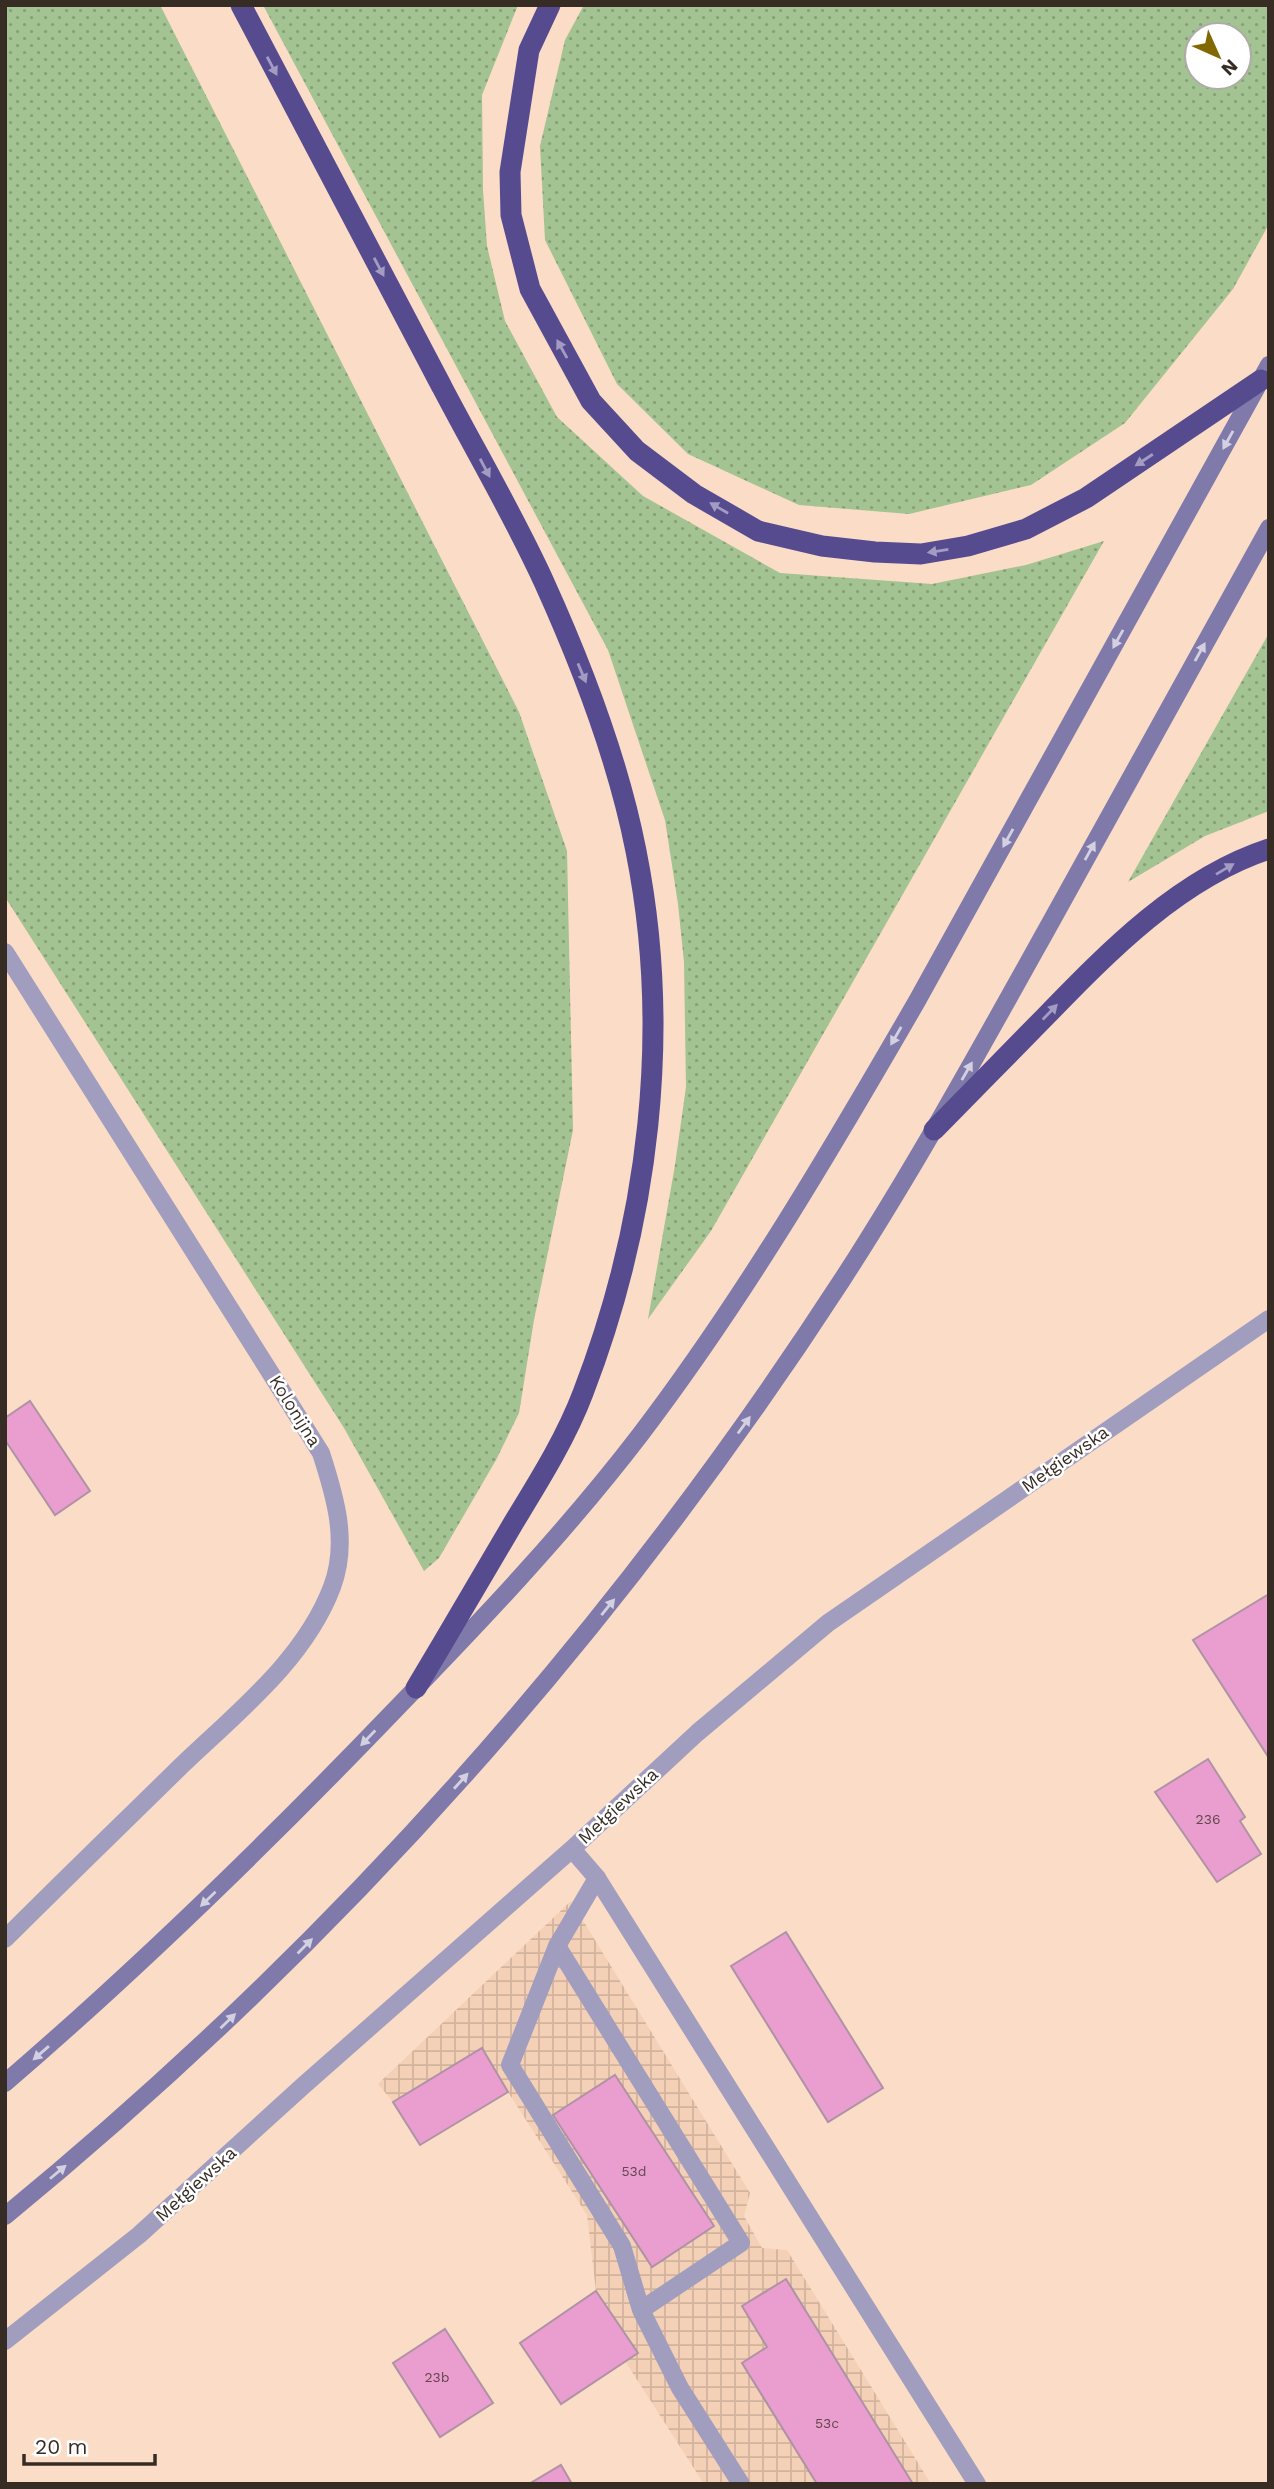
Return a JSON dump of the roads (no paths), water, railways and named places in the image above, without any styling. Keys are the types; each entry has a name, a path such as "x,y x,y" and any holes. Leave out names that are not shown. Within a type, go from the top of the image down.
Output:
{"highway":[{"path":"240,5 543,581 586,684 614,765 636,851 649,938 653,1021 650,1103 640,1189 619,1284 582,1395 546,1469 416,1688"},
{"path":"550,5 529,50 510,172 511,215 530,289 591,401 637,451 694,494 758,531 822,546 921,554 968,546 1014,533 1086,498 1265,372"},
{"path":"934,1130 1097,964 1163,906 1244,858 1269,849"}],"main road":[{"path":"5,2083 84,2015 181,1925 311,1797 528,1567 640,1434 728,1310 797,1205 917,1001 1265,372"},
{"path":"5,2216 161,2083 256,1994 394,1855 535,1697 633,1576 753,1412 845,1276 934,1130 1269,528"}],"street":[{"name":"Kolonijna","path":"5,952 321,1453 338,1506 340,1544 332,1586 309,1634 261,1690 5,1938"},
{"name":"Mełgiewska","path":"5,2341 139,2235 304,2085 572,1849 697,1733 828,1623 1269,1319"},
{"path":"572,1849 597,1878 977,2484"},
{"path":"597,1878 557,1946 510,2065 622,2246 641,2310 680,2388 741,2484"},
{"path":"557,1946 741,2243 641,2310"}]}
